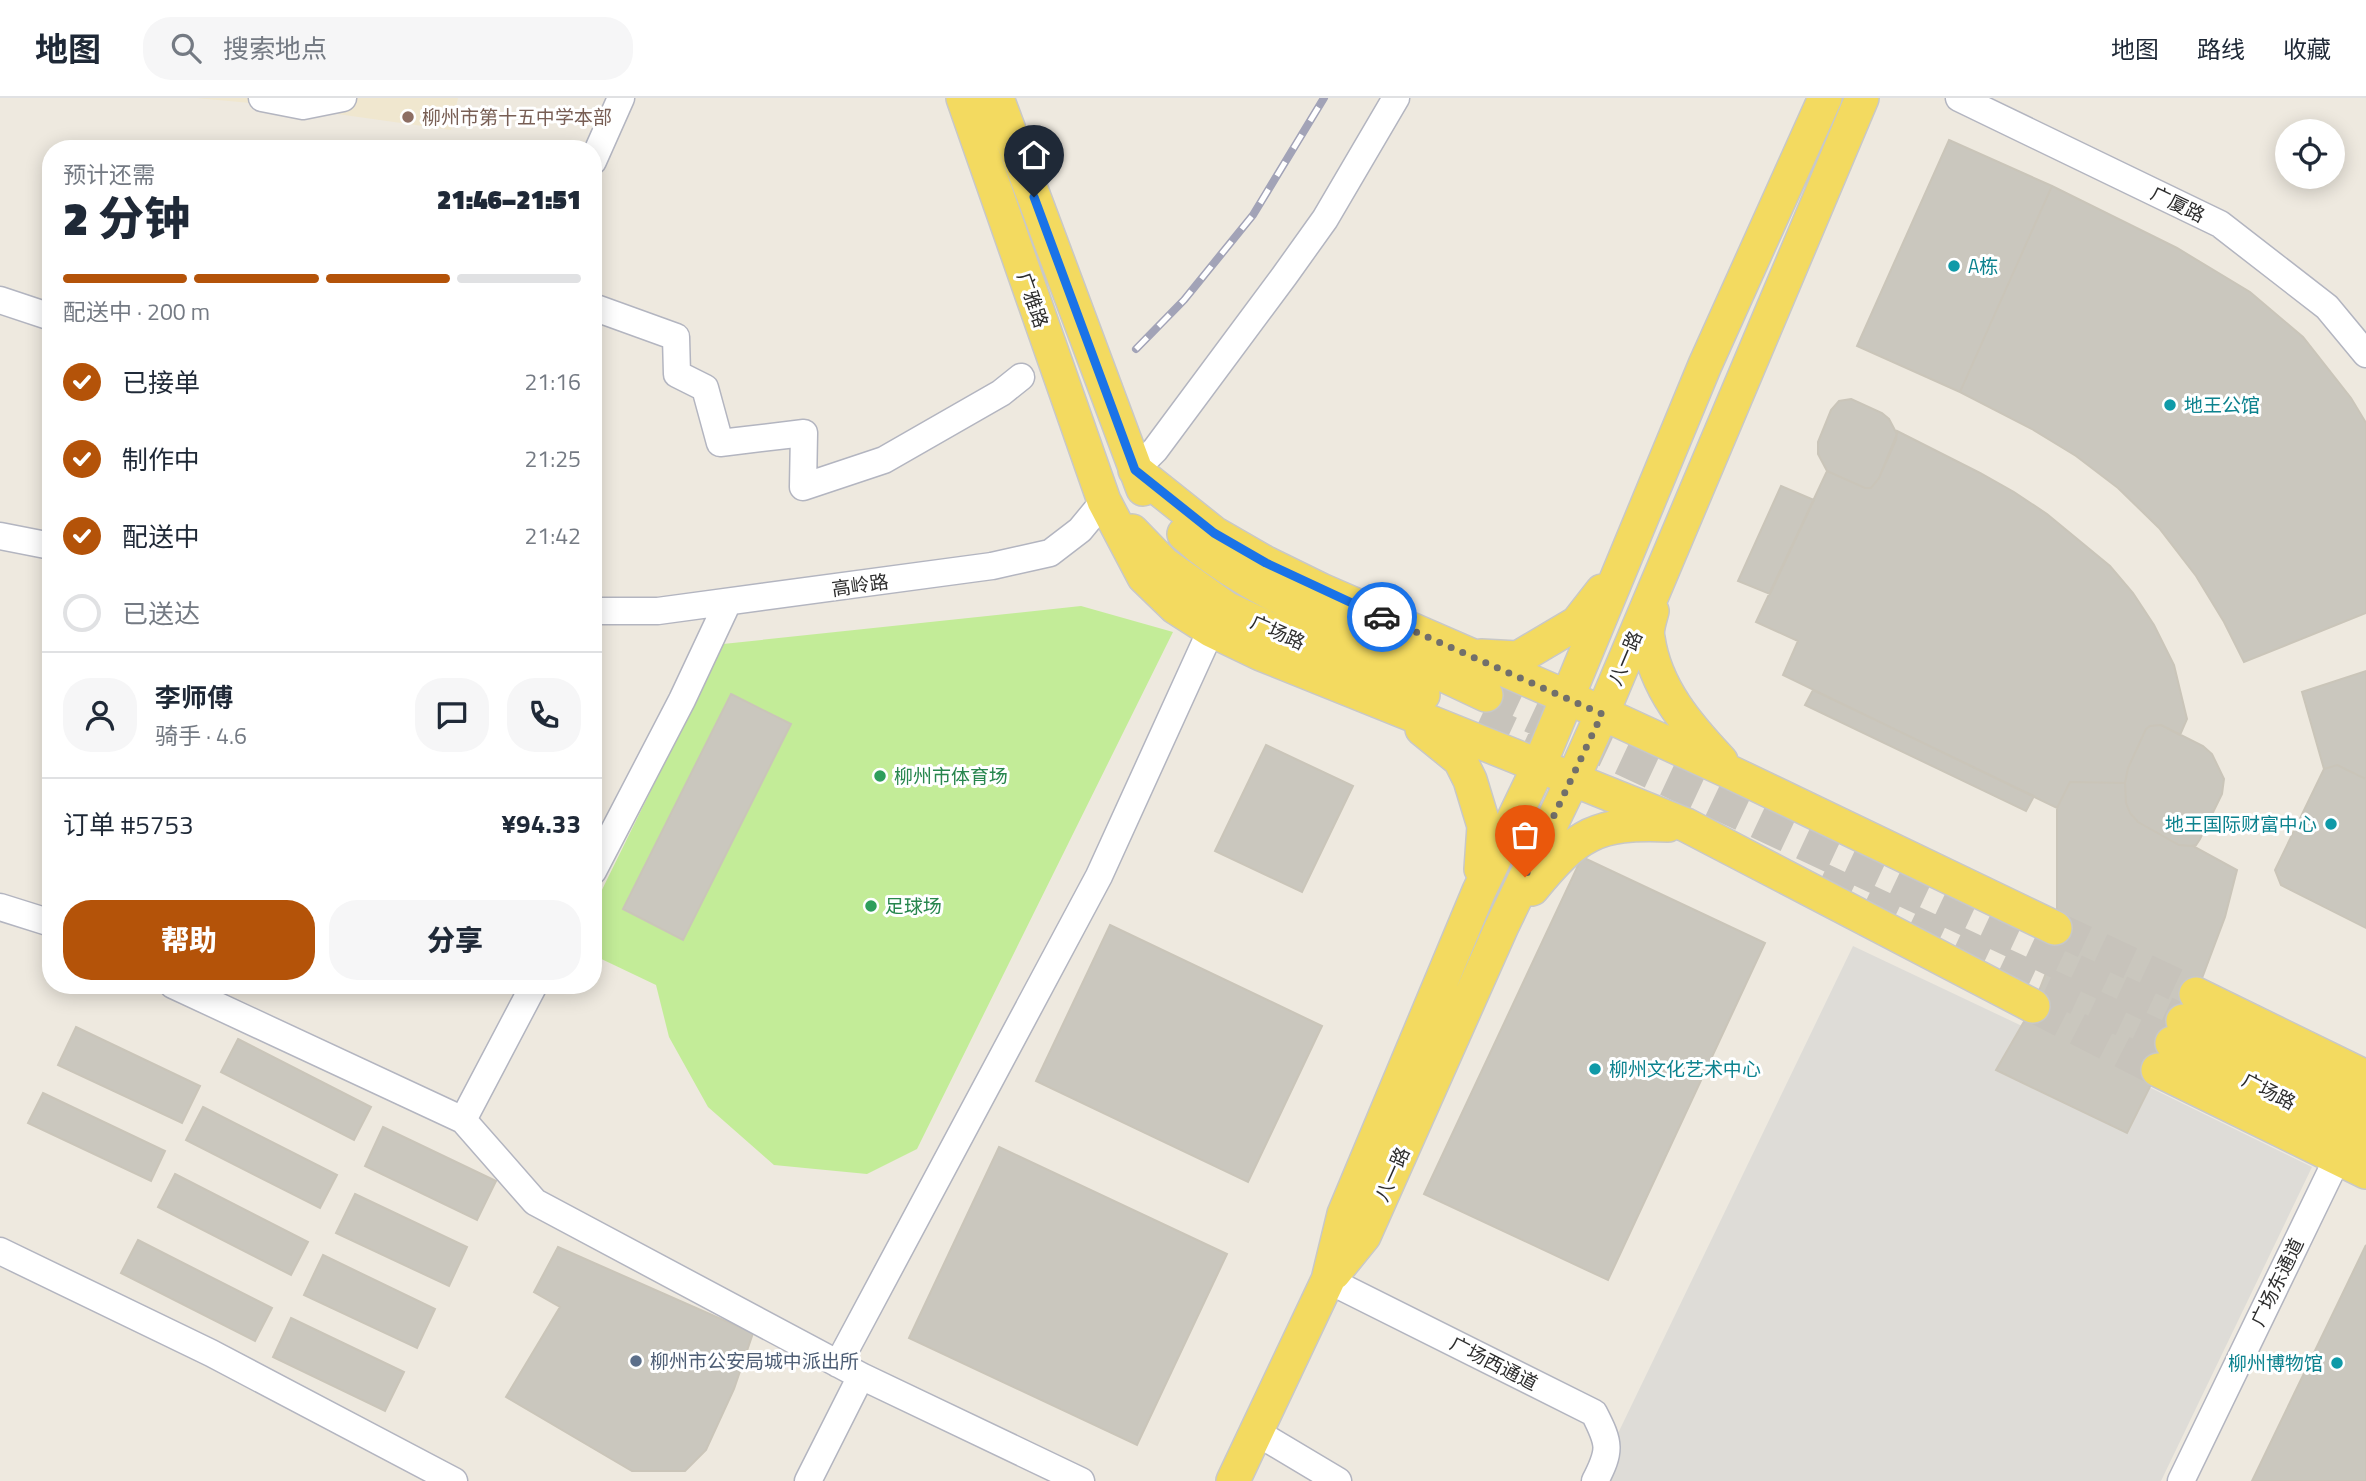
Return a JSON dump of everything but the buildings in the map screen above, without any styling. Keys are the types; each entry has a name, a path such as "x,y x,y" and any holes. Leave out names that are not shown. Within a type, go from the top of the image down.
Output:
{"main road":[{"name":"广雅路","path":"964,98 1104,501 1144,577 1175,607 1211,630 1312,676 1389,705"},
{"name":"广雅路","path":"997,98 1135,470"},
{"name":"八一路","path":"1233,1481 1328,1280 1344,1214 1479,891 1539,766 1704,366 1825,98"},
{"name":"八一路","path":"1328,1280 1364,1236 1502,926 1572,781 1863,98"},
{"name":"广场路","path":"1104,501 1164,564 1226,608 1282,635 1483,707 1231,572 1203,552 1151,502 1135,470"},
{"path":"1135,470 1214,533 1266,563 1732,773 2055,928"},
{"path":"1471,656 1518,658 1577,622 1623,565"},
{"path":"1660,574 1647,636 1660,678 1673,706 1732,773"},
{"path":"1389,705 1686,825 2032,1006"},
{"path":"1389,705 1445,746 1460,760 1470,780 1484,826 1479,891"},
{"path":"1502,926 1553,863 1588,834 1632,823 1686,825"},
{"name":"广场路","path":"2177,1032 2366,1109"},
{"name":"广场路","path":"2177,1032 2366,1140"},
{"path":"2177,1032 2366,1077"},
{"path":"2177,1032 2351,1165"}],"street":[{"path":"262,98 303,106 343,98"},
{"path":"602,141 621,98"},
{"path":"1135,470 1155,450 1325,219 1396,98"},
{"name":"广厦路","path":"1959,98 2220,224 2327,307 2366,354"},
{"path":"0,300 42,314"},
{"path":"602,310 676,337 677,374 705,388 720,443 804,433 803,487 884,460 1001,393 1021,377"},
{"name":"高岭路","path":"602,611 658,611 992,566 1050,553 1080,530 1104,501"},
{"path":"0,536 42,545"},
{"path":"602,854 682,700 728,602"},
{"path":"807,1481 849,1370 1099,876 1211,630"},
{"path":"0,907 42,920"},
{"path":"192,994 463,1120 536,1202 849,1370 1081,1481"},
{"path":"463,1120 529,994"},
{"name":"广场东通道","path":"2182,1481 2351,1165"},
{"path":"0,1251 211,1353 454,1481"},
{"name":"广场西通道","path":"1328,1280 1594,1413 1606,1437 1606,1458 1595,1481"},
{"path":"1256,1432 1338,1481"}],"shaded area":[{"name":"柳州市第十五中学本部","path":"196,98 458,98 451,130 273,105"},
{"path":"1853,946 2022,1026 1996,1070 2149,1087 2312,1167 2161,1481 1595,1481"}],"green space":[{"name":"柳州市体育场","path":"1081,606 1173,632 917,1149 867,1174 774,1165 708,1107 669,1037 656,985 602,959 602,890 723,644"}],"tunnel":[{"path":"1486,695 2183,1021"},
{"path":"1480,719 1573,762"},
{"path":"1821,879 2172,1043"},
{"path":"2055,928 2196,994"},
{"path":"2033,1006 2158,1070"}],"railway":[{"path":"1136,349 1184,300 1253,215 1324,98"}],"way so far":[{"path":"1382,617 1602,714 1525,877"}],"place":[{"name":"柳州市第十五中学本部","path":"408,117"},
{"name":"A栋","path":"1954,266"},
{"name":"地王公馆","path":"2170,405"},
{"name":"柳州市体育场","path":"880,776"},
{"name":"地王国际财富中心","path":"2331,824"},
{"name":"足球场","path":"871,906"},
{"name":"柳州文化艺术中心","path":"1595,1069"},
{"name":"柳州市公安局城中派出所","path":"636,1361"},
{"name":"柳州博物馆","path":"2337,1363"}],"route":[{"path":"1034,197 1135,470 1214,533 1266,563 1382,617"}]}
